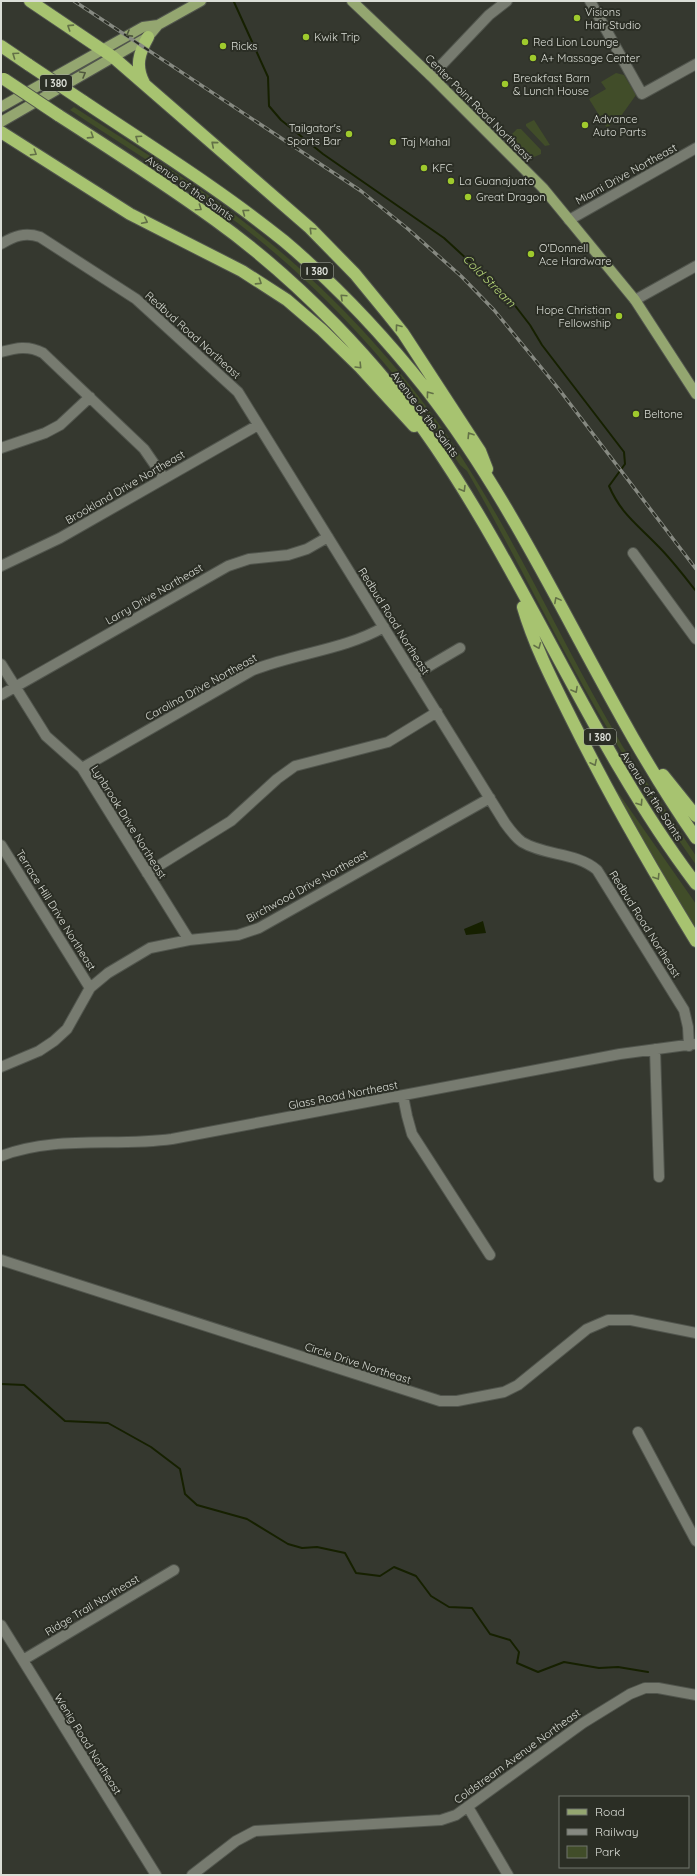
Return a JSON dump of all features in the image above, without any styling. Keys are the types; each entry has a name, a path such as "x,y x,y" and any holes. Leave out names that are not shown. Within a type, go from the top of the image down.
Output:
{"highway":[{"path":"30,1 113,57 310,228 355,274 403,333 459,417 480,451 498,496"},
{"path":"147,88 141,77 138,66 140,53 148,37"},
{"name":"Avenue of the Saints","path":"1,46 233,203 283,241 348,301 384,340 427,391 460,436 498,496 630,732 696,838"},
{"name":"Avenue of the Saints","path":"2,79 217,221 261,256 297,288 359,350 408,408 434,444 482,519 607,750 660,834 696,884"},
{"path":"1,132 130,214 242,271 287,300 322,330 360,367 402,414 434,444"},
{"path":"516,582 527,620 548,670 605,787 696,941"},
{"path":"630,732 696,816"}],"main road":[{"path":"1,122 148,37 158,25 201,1"},
{"name":"Center Point Road Northeast","path":"352,1 431,76 543,188 635,300 694,387"},
{"path":"1,107 143,27 158,25"}],"street":[{"path":"431,76 489,15 507,1"},
{"path":"590,1 642,94 696,64"},
{"name":"Miami Drive Northeast","path":"569,220 696,148"},
{"name":"Redbud Road Northeast","path":"1,244 20,235 31,234 40,237 136,299 233,387 506,824 522,842 580,860 590,864 597,870 684,1010 694,1046"},
{"path":"635,300 696,266"},
{"path":"1,352 21,347 36,349 43,353 90,396 144,449 164,478"},
{"path":"1,448 45,433 60,425 90,396"},
{"name":"Brookland Drive Northeast","path":"1,566 60,538 258,425"},
{"name":"Larry Drive Northeast","path":"1,695 228,566 249,559 288,554 307,549 328,537"},
{"path":"633,553 696,639"},
{"name":"Carolina Drive Northeast","path":"82,768 254,670 280,660 366,637 384,627"},
{"path":"414,675 460,648"},
{"name":"Lynbrook Drive Northeast","path":"1,664 46,736 82,768 189,940"},
{"path":"147,873 231,821 277,779 295,766 388,742 437,712"},
{"name":"Birchwood Drive Northeast","path":"1,1067 39,1051 54,1042 67,1029 90,988 108,973 150,948 189,940 238,935 259,928 490,798"},
{"name":"Terrace Hill Drive Northeast","path":"1,845 90,988"},
{"name":"Glass Road Northeast","path":"1,1156 47,1144 145,1143 655,1049 694,1046"},
{"path":"655,1049 659,1177"},
{"path":"403,1096 406,1116 412,1134 490,1255"},
{"name":"Circle Drive Northeast","path":"1,1260 440,1401 457,1401 504,1392 518,1385 587,1328 608,1320 631,1320 696,1333"},
{"path":"638,1432 696,1542"},
{"name":"Ridge Trail Northeast","path":"23,1660 174,1570"},
{"name":"Wenig Road Northeast","path":"1,1625 156,1875"},
{"name":"Coldstream Avenue Northeast","path":"192,1875 236,1841 255,1831 441,1820 456,1815 577,1727 630,1694 645,1688 658,1688 696,1695"},
{"path":"468,1807 508,1875"}],"green space":[{"path":"616,73 624,75 636,95 621,116 607,128 589,99 606,89 601,82"},
{"path":"74,107 157,160 205,193 278,250 346,313 378,347 408,383 436,420 481,489 518,553 604,714 623,747 696,856 696,865 651,799 609,731 467,471 460,465 410,394 353,328 291,267 223,212 70,110"},
{"path":"534,120 550,145 545,146 526,126 526,124"},
{"path":"517,129 521,129 541,150 541,154 531,157 523,153 519,147 517,149 512,143 511,135"},
{"path":"617,791 696,904 696,932 614,792"}],"shaded area":[{"path":"483,921 486,933 466,935 464,929"}],"waterway":[{"name":"Cold Stream","path":"234,2 268,77 269,106 281,120 323,154 444,238 513,303 530,325 542,345 624,452 625,464 609,486 619,504 630,519 678,568 696,591"},
{"path":"1,1384 24,1385 65,1421 108,1423 151,1447 180,1469 185,1494 197,1505 247,1519 288,1544 302,1548 317,1547 345,1553 356,1573 380,1576 394,1567 416,1576 431,1596 449,1607 472,1608 490,1634 510,1640 519,1652 517,1663 538,1672 564,1662 599,1668 618,1667 648,1672"}],"railway":[{"path":"74,1 361,191 408,229 461,276 494,310 558,388 696,569"}],"place":[{"name":"Visions Hair Studio","path":"577,18"},
{"name":"Kwik Trip","path":"306,37"},
{"name":"Red Lion Lounge","path":"525,42"},
{"name":"Ricks","path":"223,46"},
{"name":"A+ Massage Center","path":"533,58"},
{"name":"Breakfast Barn & Lunch House","path":"505,84"},
{"name":"Advance Auto Parts","path":"585,125"},
{"name":"Tailgator's Sports Bar","path":"349,134"},
{"name":"Taj Mahal","path":"393,142"},
{"name":"KFC","path":"424,168"},
{"name":"La Guanajuato","path":"451,181"},
{"name":"Great Dragon","path":"468,197"},
{"name":"O'Donnell Ace Hardware","path":"531,254"},
{"name":"Hope Christian Fellowship","path":"619,316"},
{"name":"Beltone","path":"636,414"}]}
